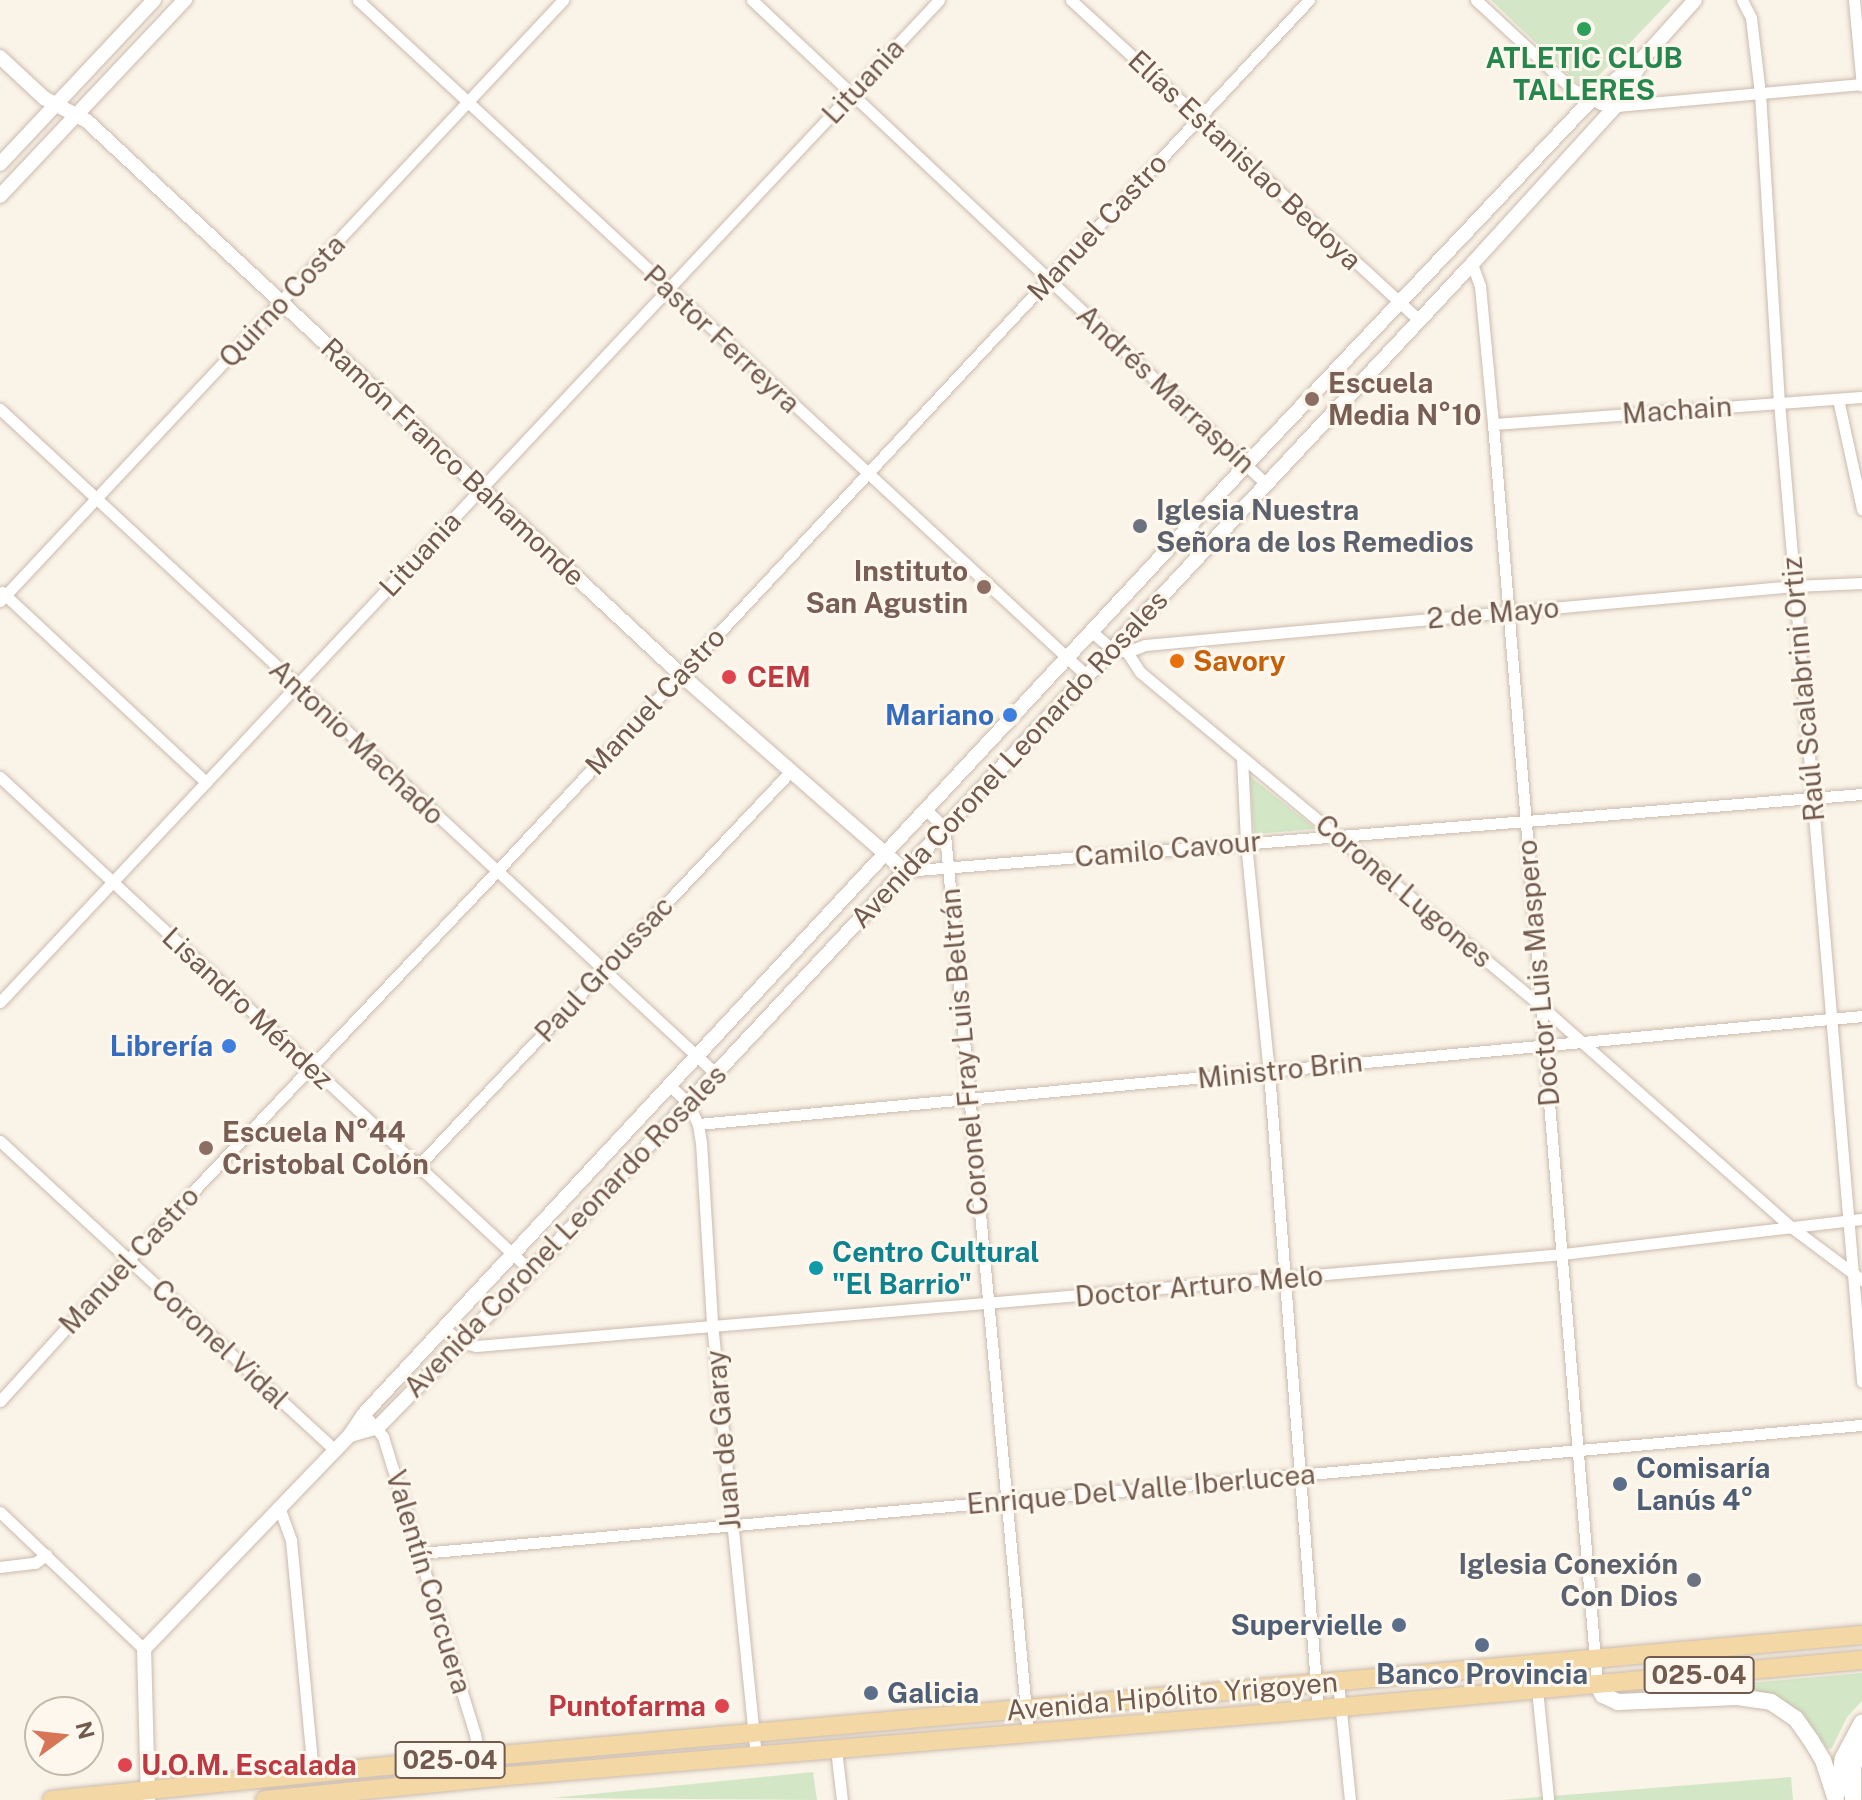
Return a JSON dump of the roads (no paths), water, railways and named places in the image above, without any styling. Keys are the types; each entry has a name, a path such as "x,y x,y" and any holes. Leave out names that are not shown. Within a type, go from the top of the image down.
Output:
{"main road":[{"name":"Avenida Hipólito Yrigoyen","path":"52,1800 148,1795 313,1774 753,1732 1862,1635"},
{"name":"Avenida Hipólito Yrigoyen","path":"265,1800 1862,1660"},
{"path":"1597,1684 1603,1695 1618,1702 1737,1697 1771,1702 1796,1719 1812,1742 1823,1760 1837,1800"},
{"path":"1837,1800 1843,1758 1862,1723"},
{"path":"1853,1800 1853,1767 1862,1744"}],"street":[{"path":"0,164 154,0"},
{"path":"0,196 185,0"},
{"name":"Pastor Ferreyra","path":"358,0 1087,676"},
{"name":"Quirno Costa","path":"2,595 97,500 563,0"},
{"name":"Andrés Marraspín","path":"752,0 1264,482"},
{"name":"Lituania","path":"0,1002 939,0"},
{"name":"Elías Estanislao Bedoya","path":"1071,0 1419,320"},
{"name":"Manuel Castro","path":"0,1401 128,1260 496,872 1309,0"},
{"path":"1476,0 1572,89 1591,100 1616,106 1862,85 1854,0"},
{"name":"Avenida Coronel Leonardo Rosales","path":"144,1649 350,1435 364,1414 1247,464 1591,100 1644,57 1695,0"},
{"name":"Raúl Scalabrini Ortiz","path":"1742,0 1751,18 1760,93 1779,402 1862,1381"},
{"name":"Ramón Franco Bahamonde","path":"0,57 56,105 87,121 680,674 905,871"},
{"name":"Avenida Coronel Leonardo Rosales","path":"350,1435 378,1427 531,1271 1087,676 1119,651 1264,482 1472,264 1616,106 1644,57"},
{"name":"Doctor Luis Maspero","path":"1472,264 1480,286 1493,424 1506,611 1580,1449 1597,1684"},
{"name":"Machain","path":"1493,424 1862,397"},
{"path":"1838,399 1862,509"},
{"name":"Antonio Machado","path":"0,409 715,1073"},
{"name":"2 de Mayo","path":"1119,651 1145,645 1506,611 1862,583"},
{"path":"2,595 206,782"},
{"name":"Coronel Lugones","path":"1091,631 1119,651 1140,672 1540,1005 1791,1227 1862,1280"},
{"path":"1242,757 1246,843 1269,1072 1318,1710"},
{"name":"Paul Groussac","path":"418,1166 790,772"},
{"name":"Lisandro Méndez","path":"0,777 531,1271"},
{"name":"Camilo Cavour","path":"905,871 1862,794"},
{"path":"926,810 944,827"},
{"name":"Coronel Fray Luis Beltrán","path":"944,827 1028,1732"},
{"name":"Ministro Brin","path":"698,1124 969,1101 1544,1043 1862,1016"},
{"path":"669,1085 688,1103 698,1124"},
{"name":"Juan de Garay","path":"698,1124 712,1323 756,1755"},
{"name":"Coronel Vidal","path":"0,1141 334,1449"},
{"name":"Doctor Arturo Melo","path":"460,1342 476,1346 712,1323 987,1305 1563,1254 1862,1219"},
{"path":"445,1329 460,1342"},
{"name":"Valentín Corcuera","path":"364,1414 378,1427 421,1553 479,1757"},
{"name":"Enrique Del Valle Iberlucea","path":"421,1553 1862,1425"},
{"path":"279,1507 291,1540 313,1774"},
{"path":"0,1512 144,1649 148,1795"},
{"path":"0,1567 35,1563 46,1555"},
{"path":"1338,1682 1350,1800"},
{"path":"1537,1689 1548,1798"},
{"path":"836,1749 842,1800"}],"place":[{"name":"ATLETIC CLUB TALLERES","path":"1584,29"},
{"name":"Escuela Media N°10","path":"1312,399"},
{"name":"Iglesia Nuestra Señora de los Remedios","path":"1140,526"},
{"name":"Instituto San Agustin","path":"984,587"},
{"name":"Savory","path":"1177,661"},
{"name":"CEM","path":"729,677"},
{"name":"Mariano","path":"1010,715"},
{"name":"Librería","path":"229,1046"},
{"name":"Escuela N°44 Cristobal Colón","path":"206,1148"},
{"name":"Centro Cultural \"El Barrio\"","path":"816,1268"},
{"name":"Comisaría Lanús 4°","path":"1620,1484"},
{"name":"Iglesia Conexión Con Dios","path":"1694,1580"},
{"name":"Supervielle","path":"1399,1625"},
{"name":"Banco Provincia","path":"1482,1645"},
{"name":"Galicia","path":"871,1693"},
{"name":"Puntofarma","path":"722,1706"},
{"name":"U.O.M. Escalada","path":"125,1765"}]}
